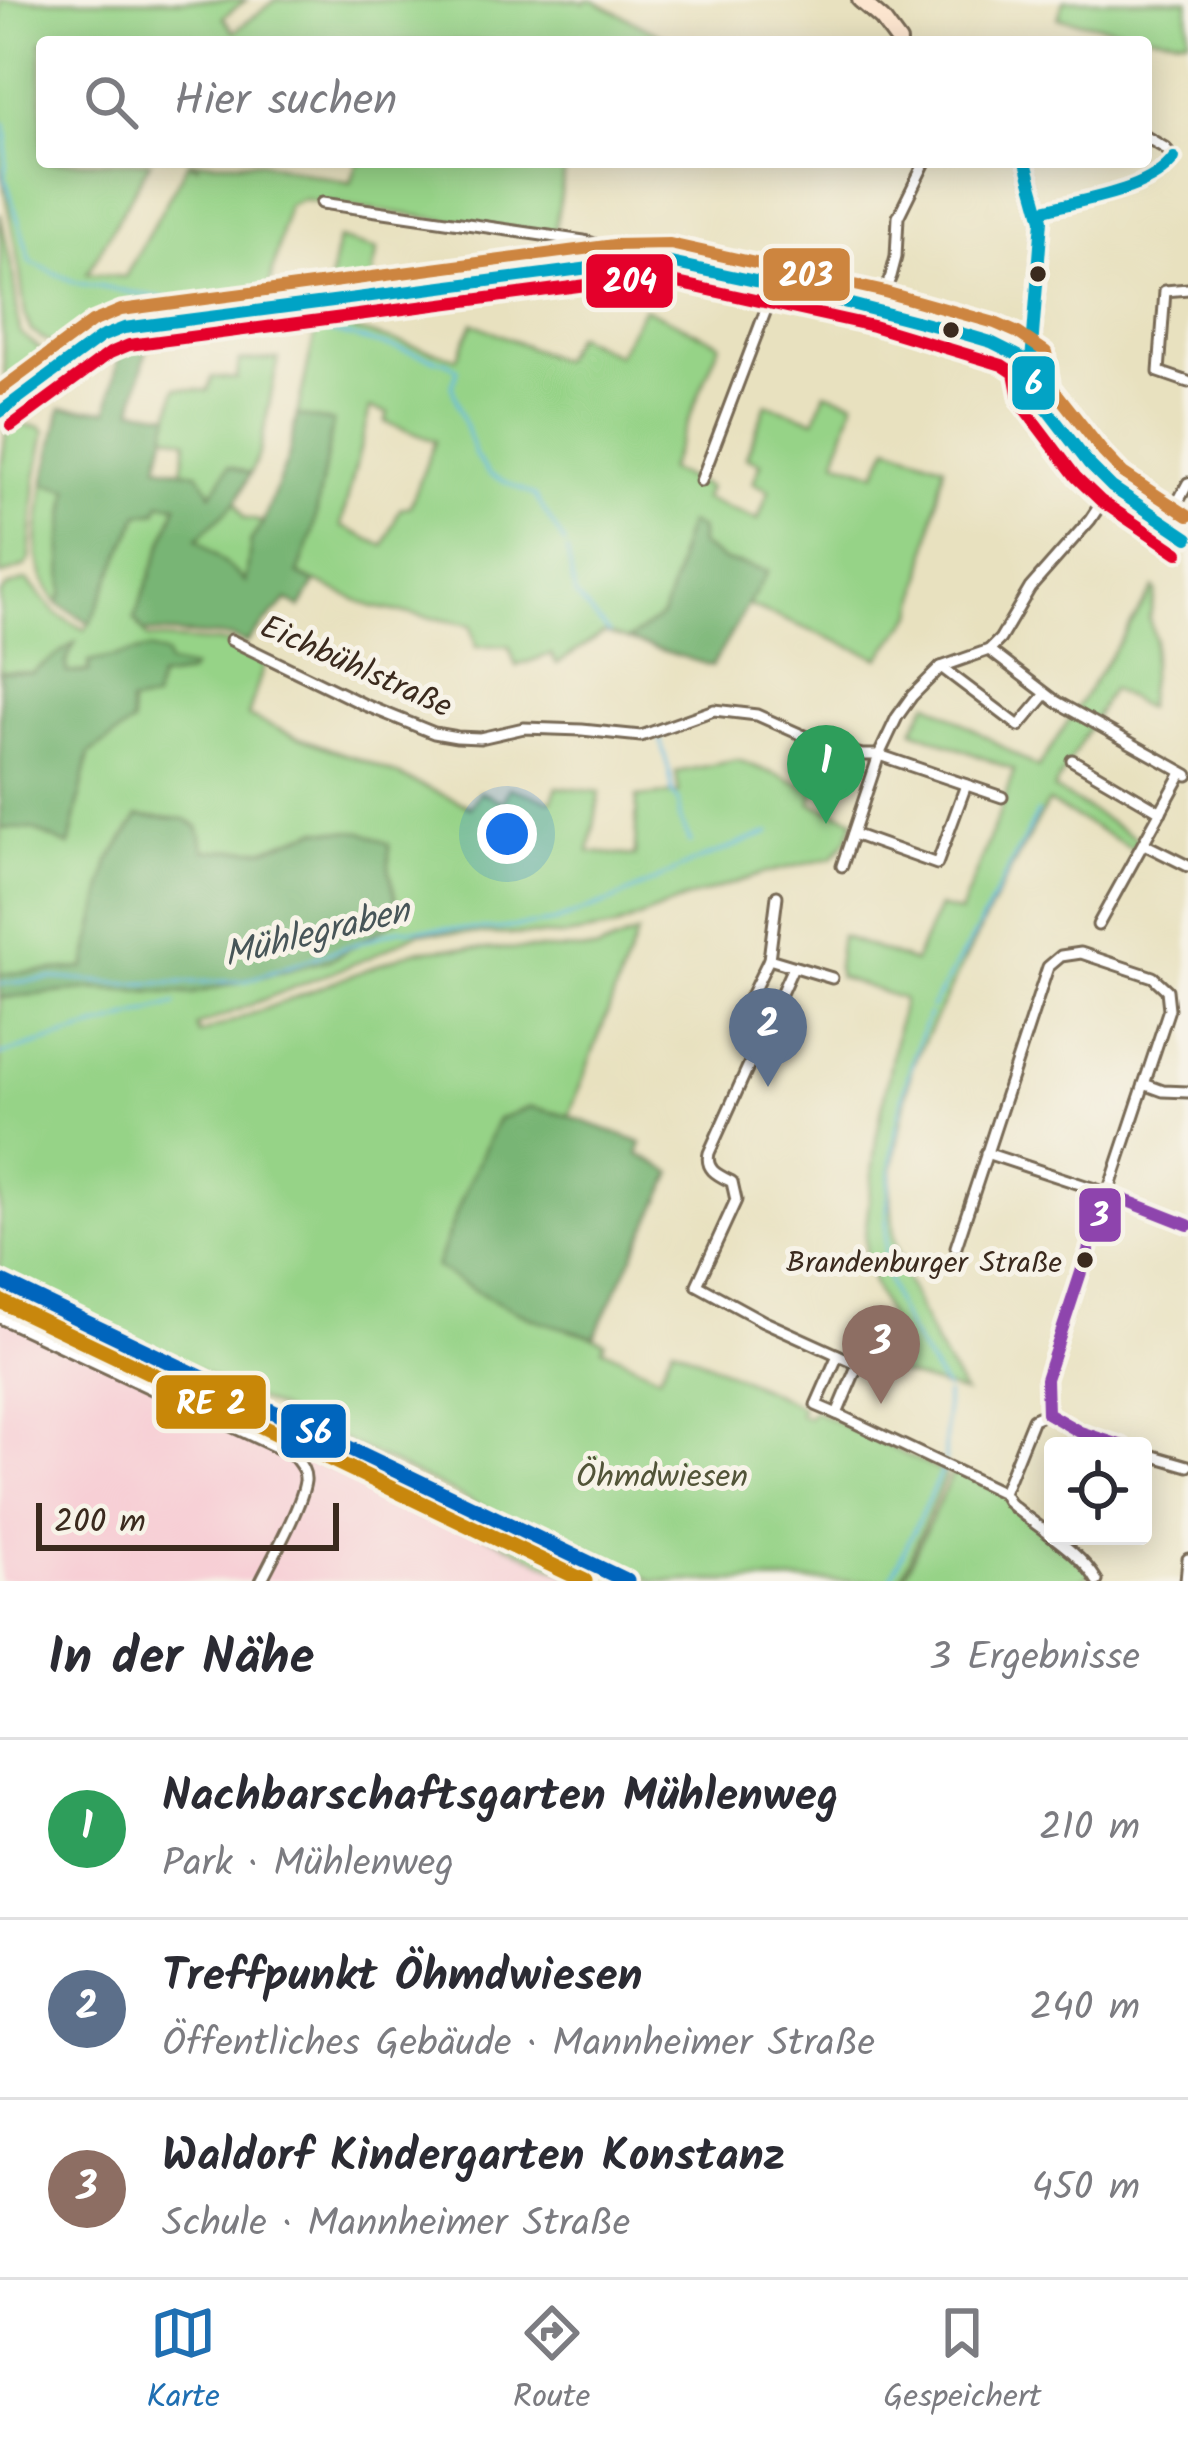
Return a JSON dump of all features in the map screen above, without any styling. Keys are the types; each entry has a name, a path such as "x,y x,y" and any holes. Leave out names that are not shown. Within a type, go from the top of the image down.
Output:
{"main road":[{"path":"860,0 894,36"},
{"path":"1028,168 1040,211 1031,362 1036,394 1112,487 1188,538"},
{"path":"0,412 101,338 124,328 616,263 666,262 877,309 988,340 1031,362"}],"street":[{"path":"1152,140 1174,158 1188,158"},
{"path":"1040,211 1144,183 1174,158"},
{"path":"877,309 896,257 898,217 922,168"},
{"path":"322,203 584,241 606,247 616,263"},
{"path":"701,481 775,286"},
{"path":"1188,289 1165,291 1159,372 1188,382"},
{"path":"1168,522 1188,483"},
{"path":"842,866 879,755 902,709 940,667 989,650 1000,639 1030,588 1090,520 1112,487"},
{"name":"Eichbühlstraße","path":"231,640 434,733 480,738 524,728 641,736 714,710 757,715 820,743 879,755 1002,797"},
{"path":"989,650 1046,694 1185,774 1098,925"},
{"path":"940,667 1019,727 1046,694"},
{"path":"1072,760 1161,812"},
{"path":"853,833 937,864 966,785"},
{"path":"1144,844 1188,866"},
{"path":"771,1013 748,1002 769,959 777,896"},
{"path":"956,1247 1048,967 1061,956 1085,954 1153,977 1167,990 1169,1010 1046,1379 1047,1413"},
{"path":"769,959 832,978"},
{"path":"794,967 709,1153 709,1167 732,1182 736,1200 697,1285 858,1364 837,1414"},
{"path":"1144,1084 1188,1092"},
{"path":"986,1153 1188,1225"},
{"path":"0,1318 293,1455 306,1479 261,1581"},
{"path":"838,1355 816,1405 1003,1493 1097,1581"},
{"path":"1047,1413 1095,1437"},
{"path":"1003,1493 1034,1418 1047,1413"},
{"path":"1152,1456 1188,1466"},
{"path":"1186,1581 1188,1559"}],"shaded area":[{"path":"0,1305 262,1427 322,1464 386,1488 583,1581 0,1581"}],"green space":[{"path":"0,0 246,0 223,17 234,32 276,0 593,0 662,36 36,36 36,168 147,168 87,274 125,277 185,168 286,168 351,183 356,168 565,168 554,236 302,199 288,205 267,297 136,317 95,331 64,352 31,331 25,314 0,164"},
{"path":"1064,0 1188,0 1188,38 1058,18"},
{"path":"0,212 20,333 47,354 51,364 6,394 0,290"},
{"path":"338,239 378,250 374,285 328,292"},
{"path":"353,304 351,329 457,358 473,323 560,361 575,335 617,355 644,308 720,343 668,470 708,487 704,499 758,520 769,490 753,483 761,463 746,457 766,404 815,420 825,392 854,401 836,460 876,473 889,446 944,465 915,613 879,658 747,605 767,571 725,561 700,545 679,551 668,603 661,617 645,630 628,640 604,633 557,664 551,654 516,666 509,646 476,647 471,625 373,607 298,574 313,531 333,422 297,415 315,333 284,325 288,312","holes":["370,408 388,413 385,422 435,441 410,506 400,509 384,546 341,526"]},
{"path":"150,334 133,409 170,414 158,466 198,473 212,494 229,466 250,474 236,502 197,539 246,582 251,541 288,458 297,415 333,422 313,531 298,574 315,583 300,608 287,600 246,643 231,637 144,632 134,619 177,505 160,503 156,512 139,514 90,623 57,603 63,593 62,540 69,489 44,484 61,408 108,410 122,341"},
{"path":"278,359 260,451 250,474 229,467 212,495 198,473 182,470 187,440 165,434 176,388 208,391 212,377 237,379 239,361"},
{"path":"13,418 15,424 45,431 30,559 26,566 0,576 0,478 7,424"},
{"path":"44,484 69,488 62,540 63,593 57,603 38,560"},
{"path":"236,502 244,518 263,522 251,541 246,583 197,539"},
{"name":"Öhmdwiesen","path":"160,503 178,505 135,619 148,638 232,643 265,662 248,716 471,807 480,792 503,802 509,788 551,801 557,787 600,792 589,852 635,856 637,797 679,793 676,772 738,760 816,790 811,803 854,819 848,838 832,858 765,873 614,928 566,936 419,932 371,957 197,1026 200,1034 414,951 597,950 637,934 569,1116 530,1107 473,1290 534,1319 605,1342 602,1348 659,1376 673,1346 802,1407 799,1414 807,1418 814,1411 946,1474 900,1581 654,1581 578,1544 573,1550 0,1276 0,998 93,989 192,994 400,918 389,868 318,830 265,849 204,851 198,827 185,820 138,816 109,862 85,968 0,974 0,828 32,829 69,846 89,754 132,724 130,703 159,678 188,674 191,669 168,664 67,673 73,645 32,673 0,671 0,595 27,580 57,614 85,630 139,514"},
{"path":"688,523 700,529 700,545 725,561 768,571 712,666 628,640 662,616"},
{"path":"1154,588 1149,619 1155,639 1146,708 1111,689 1054,789 1138,839 1133,849 1048,802 912,1065 890,1186 894,1239 901,1268 933,1339 964,1393 885,1369 896,1334 874,1285 865,1236 876,1140 903,999 839,977 841,936 914,962 939,907 960,913 1000,812 1014,770 913,730 928,702 1038,768"},
{"path":"75,643 66,662 67,673 89,672 89,662 150,649 166,655 168,664 192,669 188,674 159,678 154,700 130,704 132,724 89,754 69,846 32,829 0,828 0,671 32,673"},
{"path":"138,816 185,819 198,827 205,851 265,849 318,830 362,832 389,844 400,918 332,959 192,994 93,989 0,998 0,974 85,968 109,862"},
{"path":"530,1107 642,1143 638,1154 673,1173 594,1337 518,1312 436,1267 498,1119"},
{"path":"0,1297 604,1581 583,1581 386,1488 322,1464 262,1427 0,1305"},
{"path":"954,1470 1003,1493 1044,1529 1044,1545 1062,1545 1092,1572 1082,1581 902,1581"}],"waterway":[{"path":"4,123 5,177 31,262 77,283 219,305"},
{"path":"284,320 404,350 458,369 452,387 476,457 489,474 535,496 565,544"},
{"path":"567,551 575,595 609,633"},
{"path":"659,736 672,793 679,801 680,819 691,843"},
{"path":"931,1008 1038,812"},
{"name":"Mühlegraben","path":"0,984 54,978 125,984 245,981 400,929 497,929 554,922 770,832"},
{"path":"0,1055 176,1004"},
{"path":"885,1261 895,1136 908,1074 929,1014"},
{"path":"885,1266 901,1316 946,1389"},
{"path":"945,1462 946,1394"},
{"path":"890,1581 942,1470"}],"transit line":[{"name":"6","path":"1040,211 1131,187 1163,170 1174,158"},
{"name":"6","path":"1028,168 1042,220 1031,362 1035,394 1112,487 1188,538"},
{"name":"203","path":"0,390 92,322 121,310 614,245 670,244 881,291 1018,333 1046,352 1052,387 1103,452 1123,473 1188,516"},
{"name":"6","path":"0,412 101,337 124,328 636,262 666,262 793,289 991,342 1031,362"},
{"name":"204","path":"11,426 110,353 129,345 617,281 664,280 873,326 1002,365 1014,373 1020,403 1076,477 1101,501 1178,553"},
{"name":"3","path":"1095,1437 1047,1413 1046,1379 1107,1193 1188,1225"},
{"name":"S6","path":"0,1281 627,1581"},
{"path":"0,1301 585,1581"}],"place":[{"name":"Nachbarschaftsgarten Mühlenweg","path":"826,824"},
{"name":"Treffpunkt Öhmdwiesen","path":"768,1087"},
{"name":"Brandenburger Straße","path":"1085,1260"},
{"name":"Waldorf Kindergarten Konstanz","path":"881,1404"}]}
